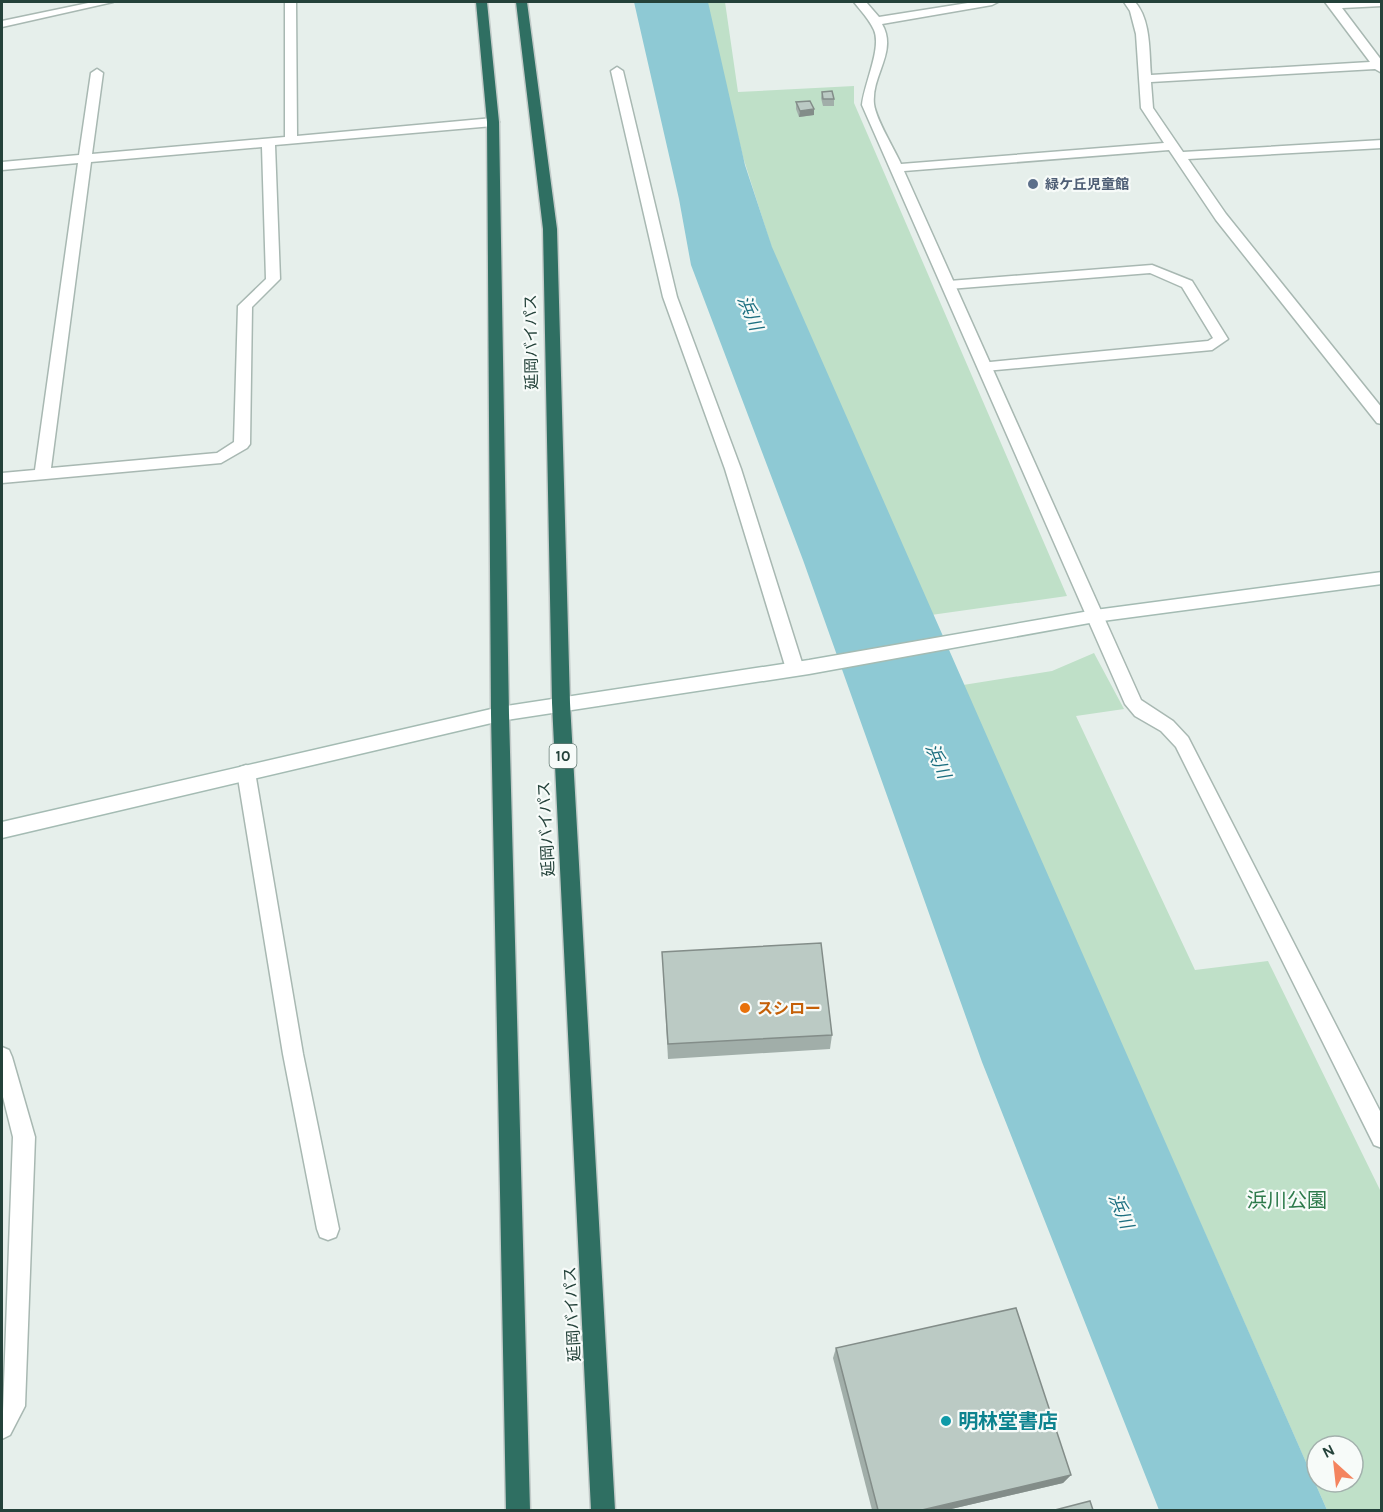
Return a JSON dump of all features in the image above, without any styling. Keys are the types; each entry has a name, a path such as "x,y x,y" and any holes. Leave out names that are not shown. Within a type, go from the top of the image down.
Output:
{"highway":[{"path":"481,2 493,122 500,714 519,1510"},
{"name":"延岡バイパス","path":"521,2 550,229 561,704 603,1510"}],"street":[{"path":"2,24 107,2"},
{"path":"290,2 291,139"},
{"path":"860,2 878,21 885,43 868,85 867,105 1134,704 1167,726 1182,742 1382,1138"},
{"path":"878,21 992,2"},
{"path":"1130,2 1136,10 1142,34 1147,108 1221,217 1382,419"},
{"path":"1333,3 1380,68"},
{"path":"1333,3 1382,3"},
{"path":"1145,79 1380,68"},
{"path":"617,71 670,297 802,668"},
{"path":"42,474 98,73"},
{"path":"2,166 493,122"},
{"path":"2,478 221,458 242,444 245,306 250,298 264,291 273,279 268,141"},
{"path":"897,168 1176,151 1382,144"},
{"path":"949,285 1152,269 1187,284 1221,339 1212,345 985,366"},
{"path":"2,830 500,714 950,644 1095,616 1382,578"},
{"path":"246,772 293,1054 328,1229"},
{"path":"2,1057 24,1137 13,1406 2,1427"}],"green space":[{"path":"705,2 725,2 738,92 854,86 854,103 1067,596 931,615 775,258 743,157"},
{"name":"浜川公園","path":"1094,653 1124,709 1076,716 1195,970 1268,961 1381,1192 1381,1510 1327,1510 1320,1494 1365,1494 1365,1434 1305,1434 1305,1460 963,685 1052,671"}],"water":[{"name":"浜川","path":"634,2 708,2 745,165 772,247 1305,1460 1305,1494 1320,1494 1327,1510 1159,1510 982,1062 803,560 691,265 679,199"}],"building":[{"path":"832,91 834,99 823,99 822,92"},
{"path":"810,101 814,109 800,111 796,102"},
{"name":"スシロー","path":"821,943 832,1035 668,1044 662,952"},
{"name":"明林堂書店","path":"1016,1308 1071,1475 922,1510 878,1510 836,1348"},
{"path":"1090,1501 1093,1510 1055,1510"}],"place":[{"name":"緑ケ丘児童館","path":"1033,184"},
{"name":"スシロー","path":"745,1008"},
{"name":"明林堂書店","path":"946,1421"}]}
